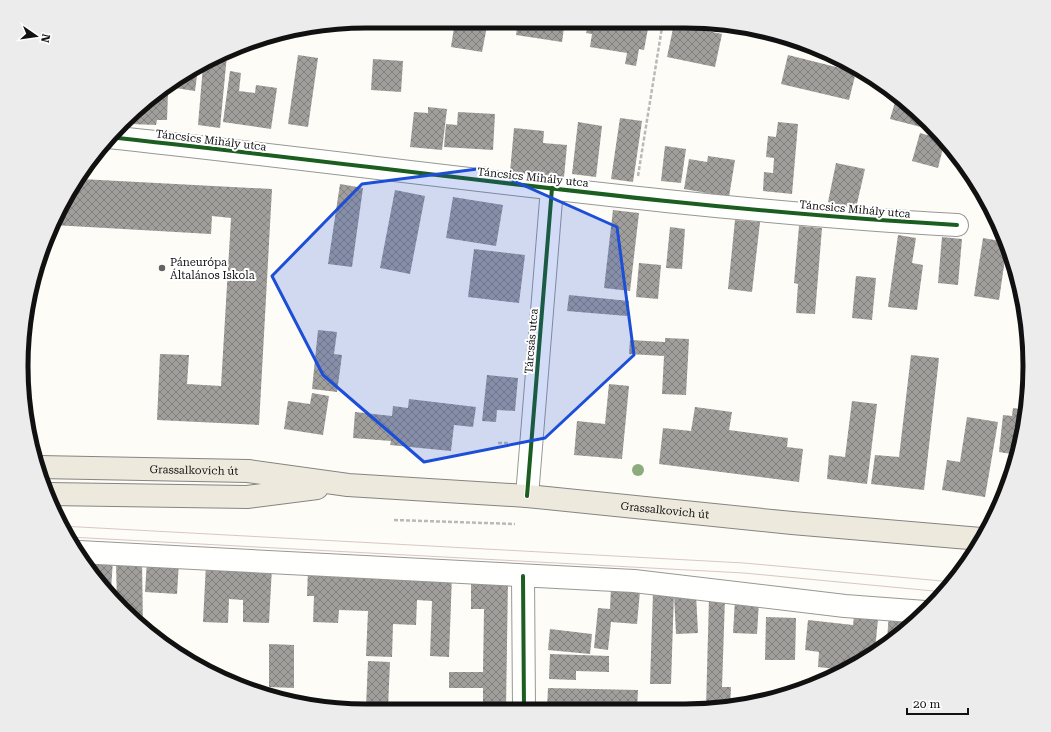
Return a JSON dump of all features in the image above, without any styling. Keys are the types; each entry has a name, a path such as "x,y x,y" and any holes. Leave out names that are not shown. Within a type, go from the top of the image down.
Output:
{"main road":[{"name":"Grassalkovich út","path":"44,467 248,471 348,485 527,496 792,523 975,539"},
{"name":"Grassalkovich út","path":"54,494 247,497 348,485"}],"street":[{"name":"Táncsics Mihály utca","path":"117,138 634,197 860,220 957,225"},
{"name":"Tárcsás utca","path":"527,496 552,188"},
{"path":"84,552 634,581 844,606 917,611"},
{"path":"523,576 524,704"}],"path":[{"path":"634,197 662,28"},
{"path":"498,442 514,444"},
{"path":"394,520 515,524"}],"highlighted area":[{"path":"485,168 617,227 634,355 545,438 424,462 323,375 272,276 362,184"}],"building":[{"path":"454,28 487,28 482,52 451,47"},
{"path":"517,28 564,28 562,42 516,35"},
{"path":"587,28 648,28 644,50 639,49 636,66 625,64 627,53 590,47 592,34 586,33"},
{"path":"673,28 695,28 722,34 715,67 667,57"},
{"path":"298,55 318,58 308,127 288,124"},
{"path":"788,55 848,70 856,74 849,100 781,84"},
{"path":"227,59 220,128 198,125 203,70"},
{"path":"373,59 403,61 401,92 371,90"},
{"path":"230,71 241,73 239,91 255,93 256,85 277,88 271,129 223,122"},
{"path":"197,73 195,91 175,88 178,85"},
{"path":"168,93 167,120 157,120 156,125 131,124 143,112"},
{"path":"895,102 922,125 921,127 890,119"},
{"path":"428,107 447,109 442,150 410,147 414,112 428,113"},
{"path":"458,112 495,114 493,150 444,147 446,124 457,125"},
{"path":"620,118 642,121 633,182 611,179"},
{"path":"578,122 602,126 596,177 572,174"},
{"path":"778,122 798,124 792,194 763,191 764,172 773,173 774,158 766,157 768,136 776,137"},
{"path":"514,128 544,131 543,143 567,145 564,177 510,172"},
{"path":"920,133 933,137 943,148 938,168 912,161"},
{"path":"665,146 686,149 681,183 661,181"},
{"path":"708,156 735,160 729,197 684,189 689,159 707,162"},
{"path":"836,163 865,169 856,208 828,202"},
{"path":"84,179 272,189 259,425 157,420 160,354 189,355 187,384 221,386 231,218 212,216 211,234 59,225 73,197"},
{"path":"340,184 363,188 352,267 328,264"},
{"path":"395,190 425,196 410,274 380,268"},
{"path":"453,197 503,205 496,246 446,238"},
{"path":"613,210 639,213 630,291 604,288"},
{"path":"735,220 760,222 752,292 728,289"},
{"path":"799,226 822,228 815,314 796,313 798,284 794,283"},
{"path":"670,227 685,229 682,269 666,268"},
{"path":"898,235 916,238 912,263 923,265 917,310 888,307"},
{"path":"942,237 962,239 958,285 938,283"},
{"path":"983,238 998,241 1005,258 999,300 974,296"},
{"path":"474,249 525,255 519,303 468,297"},
{"path":"639,263 661,265 658,299 636,297"},
{"path":"856,276 876,278 872,320 852,318"},
{"path":"569,295 629,301 627,316 567,311"},
{"path":"318,330 337,332 334,354 342,355 337,392 312,389"},
{"path":"665,338 689,339 686,395 662,394 664,356 629,354 630,340 665,342"},
{"path":"911,355 939,358 924,490 871,484 875,455 899,457"},
{"path":"487,375 518,378 515,411 497,410 496,422 482,421"},
{"path":"609,384 629,386 622,459 574,455 577,421 605,424"},
{"path":"312,393 329,396 323,435 284,429 288,401 310,404"},
{"path":"409,399 476,407 473,427 454,425 451,451 390,445 391,441 353,438 355,412 392,416 393,406 408,408"},
{"path":"852,401 877,404 867,484 827,479 829,455 845,457"},
{"path":"695,407 732,412 729,430 788,438 787,447 803,449 799,482 659,464 663,428 691,431"},
{"path":"1013,408 1020,409 1017,432 1011,454 999,452 1003,415 1012,416"},
{"path":"967,417 998,422 985,497 942,490 947,460 960,462"},
{"path":"87,556 113,558 111,588"},
{"path":"147,560 179,562 177,594 145,592"},
{"path":"142,561 143,620 117,594 116,562"},
{"path":"206,564 272,567 269,623 243,622 243,600 229,599 228,623 203,622"},
{"path":"308,569 452,575 449,657 430,656 432,601 417,600 416,625 393,624 392,657 366,656 368,611 339,610 338,623 313,622 314,596 307,596"},
{"path":"471,578 508,578 506,704 483,704 483,688 449,688 449,672 483,672 484,609 471,609"},
{"path":"611,588 640,591 637,624 611,622 608,650 594,648 598,608 610,609"},
{"path":"653,592 674,592 671,684 650,684"},
{"path":"696,594 698,633 676,634 674,595"},
{"path":"709,598 725,598 722,687 731,687 730,701 706,703"},
{"path":"735,600 759,601 757,634 733,633"},
{"path":"855,607 879,609 875,645 854,659 834,669 818,667 819,652 805,650 808,620 853,625"},
{"path":"889,611 913,612 913,615 887,637"},
{"path":"766,617 796,618 795,660 765,660"},
{"path":"550,629 592,634 590,654 548,650"},
{"path":"269,644 294,645 294,688 269,687"},
{"path":"550,654 609,656 609,672 576,671 576,680 549,679"},
{"path":"368,661 390,662 388,704 366,704"},
{"path":"548,688 638,690 637,704 547,704"}],"tram line":[{"path":"69,526 744,563 945,581"},
{"path":"74,537 744,573 937,591"}],"cycle path":[{"path":"117,138 744,209 957,225"},
{"path":"527,496 552,188"},
{"path":"523,576 524,704"}],"place":[{"name":"Páneurópa Általános Iskola","path":"162,268"}]}
